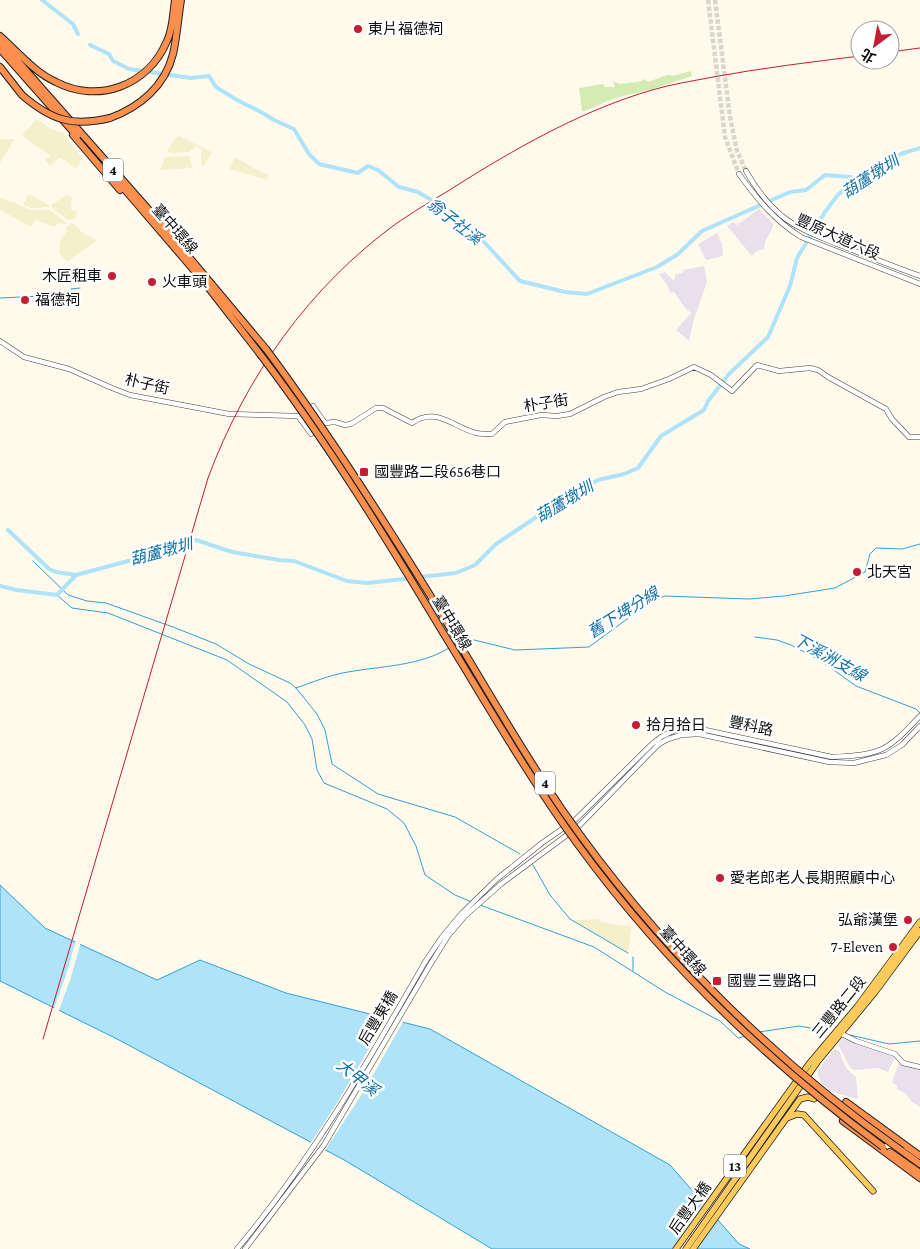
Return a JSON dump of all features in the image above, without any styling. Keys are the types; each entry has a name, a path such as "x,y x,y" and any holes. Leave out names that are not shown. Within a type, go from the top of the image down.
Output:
{"highway":[{"path":"0,36 33,67 54,82 82,91 106,91 130,82 155,62 168,40 174,0"},
{"path":"0,67 22,95 40,110 54,116 83,123 122,114 144,101 166,71 172,55 181,0"},
{"name":"臺中環線","path":"0,41 163,226 266,349 335,445 534,767 569,819 618,884 679,956 760,1037 831,1098 920,1164"},
{"path":"0,49 152,228 204,282"},
{"name":"臺中環線","path":"0,49 204,282 281,381 347,478 510,743 558,816 612,888 664,950 742,1030 837,1112 920,1173"},
{"path":"46,92 156,211 225,299"},
{"path":"804,1081 841,1110 861,1114"},
{"path":"846,1102 920,1156"},
{"path":"843,1121 920,1178"}],"main road":[{"name":"三豐路二段","path":"797,1086 804,1081 920,922"},
{"name":"三豐路二段","path":"797,1086 920,931"},
{"name":"后豐大橋","path":"676,1249 797,1086"},
{"name":"后豐大橋","path":"686,1249 797,1086"},
{"name":"后豐大橋","path":"693,1249 800,1099 814,1098"},
{"path":"785,1120 797,1114 804,1115 873,1191"}],"street":[{"name":"豐原大道六段","path":"746,171 770,204 787,219 805,230 920,276"},
{"name":"豐原大道六段","path":"739,174 763,206 787,228 816,243 920,284"},
{"name":"朴子街","path":"0,340 24,357 70,369 130,395 229,414 298,416"},
{"name":"朴子街","path":"325,423 335,422 345,426 376,408 383,408 412,423 423,416 431,416 474,432 492,434 505,422 542,415 557,416 570,414 600,398 655,384 694,366 720,381 732,391 757,365 779,371 810,368 818,370 886,408 892,419 909,437 920,437"},
{"path":"313,406 325,423 311,434 298,416 313,406"},
{"name":"豐科路","path":"497,879 542,843 575,820 652,744 670,732 685,728 701,729 832,756 854,756 882,750 897,739 920,716"},
{"name":"豐科路","path":"501,884 579,826 659,744 672,737 700,734 829,762 854,763 886,755 902,744 920,726"},
{"name":"后豐東橋","path":"245,1249 252,1236 320,1140 425,962 442,937 462,913 497,879"},
{"name":"后豐東橋","path":"238,1249 252,1236 324,1145 448,936 465,916 501,884"},
{"path":"839,1032 856,1041 895,1054 904,1063 920,1067"}],"shaded area":[{"path":"36,120 47,127 63,133 82,159 76,169 60,157 50,166 45,160 50,156 49,154 22,135"},
{"path":"179,136 212,152 204,166 201,166 201,149 196,147 189,152 172,153 167,151 176,137"},
{"path":"0,139 15,139 0,163"},
{"path":"190,156 192,168 160,170 165,157"},
{"path":"235,157 268,174 267,180 229,169"},
{"path":"28,194 50,207 31,208 23,205"},
{"path":"67,195 72,198 71,210 78,211 75,219 68,220 52,208 51,205"},
{"path":"0,197 32,210 50,210 67,223 59,223 54,227 35,220 31,227 0,210"},
{"path":"759,209 774,225 765,242 764,249 757,251 752,256 727,226 733,222 737,225"},
{"path":"70,223 74,224 83,233 97,240 68,261 59,252 60,242"},
{"path":"717,233 722,244 723,256 706,260 698,244"},
{"path":"704,266 707,282 694,319 689,341 676,330 691,313 685,308 674,292 670,293 659,274 665,272 673,280 675,275 684,272 683,270"},
{"path":"600,919 601,922 632,927 628,952 576,922 577,920"},
{"path":"843,1038 894,1055 895,1057 888,1072 878,1068 852,1069 838,1044"},
{"path":"834,1049 839,1051 846,1068 856,1077 858,1099 832,1092 822,1084 818,1076 818,1070"},
{"path":"899,1063 920,1069 920,1107 912,1102 906,1094 897,1089 897,1086 892,1082"}],"green space":[{"path":"691,71 692,76 653,89 615,98 582,111 579,88 603,84 605,87 615,87 613,81 620,84 645,79 648,82 667,75 672,76"}],"water":[{"name":"大甲溪","path":"0,885 45,928 157,980 200,960 286,993 430,1029 670,1165 739,1244 750,1249 492,1249 346,1161 117,1039 0,981"}],"pier":[{"path":"76,940 81,942 58,1013 53,1011"},
{"path":"388,1016 404,1020 364,1091 324,1152 310,1144 337,1103"},
{"path":"705,1201 719,1217 697,1249 672,1249"}],"waterway":[{"name":"翁子社溪","path":"42,0 73,24 78,34"},
{"name":"翁子社溪","path":"90,45 109,54 113,61 129,69 191,78 209,76 216,87 274,120 294,129 309,154 319,164 358,173 368,166 378,170 399,187 418,192 443,207 473,230 520,281 565,292 587,294 657,267 678,254 702,231 790,192 806,190 825,175 851,177 853,182"},
{"name":"葫蘆墩圳","path":"8,530 49,569 76,575 169,550 196,540 232,552 294,561 347,581 368,583 456,573 475,565 496,544 562,500 598,480 624,474 638,468 661,436 704,410 708,401 729,374 768,337 790,286 797,258 837,196 846,187 869,172 901,154 920,148"},
{"path":"71,289 80,288"},
{"path":"0,298 42,296"},
{"name":"舊下埤分線","path":"461,640 466,638 515,650 589,647 634,614 664,596 749,599 835,588 865,572 870,554 876,548 902,549 920,544"},
{"name":"舊下埤分線","path":"33,561 68,595 87,601 106,603 216,644 249,664 290,683 317,714 325,730 332,764 378,794 455,817 520,854"},
{"path":"0,586 57,595 76,575"},
{"path":"57,595 72,608 108,613 227,660 287,702 305,725 312,739 317,770 324,783 387,809 404,823 416,846 425,875 455,895 472,902"},
{"name":"下溪洲支線","path":"755,637 777,640 791,645 821,661 856,686 916,709 920,713"},
{"name":"舊下埤分線","path":"296,688 341,673 413,662 438,654 449,648"},
{"path":"533,865 550,895 570,919 628,953"},
{"path":"480,905 594,947 665,992 720,1021 738,1038 746,1036"},
{"path":"633,957 633,971"},
{"path":"759,1032 799,1026 828,1031"},
{"path":"850,1035 889,1044 920,1041"}],"tunnel":[{"path":"708,0 725,137 739,174"},
{"path":"715,0 730,117 737,151 746,171"}],"railway":[{"path":"900,51 920,48"},
{"path":"43,1039 208,478 223,440 261,369 309,305 365,248 397,223 511,153 580,117 628,98 675,84 750,71 850,57"}],"place":[{"name":"東片福德祠","path":"358,29"},
{"name":"木匠租車","path":"112,276"},
{"name":"火車頭","path":"152,282"},
{"name":"福德祠","path":"25,300"},
{"name":"國豐路二段656巷口","path":"364,472"},
{"name":"北天宮","path":"857,572"},
{"name":"拾月拾日","path":"636,725"},
{"name":"愛老郎老人長期照顧中心","path":"720,878"},
{"name":"弘爺漢堡","path":"908,920"},
{"name":"7-Eleven","path":"893,947"},
{"name":"國豐三豐路口","path":"717,981"}]}
